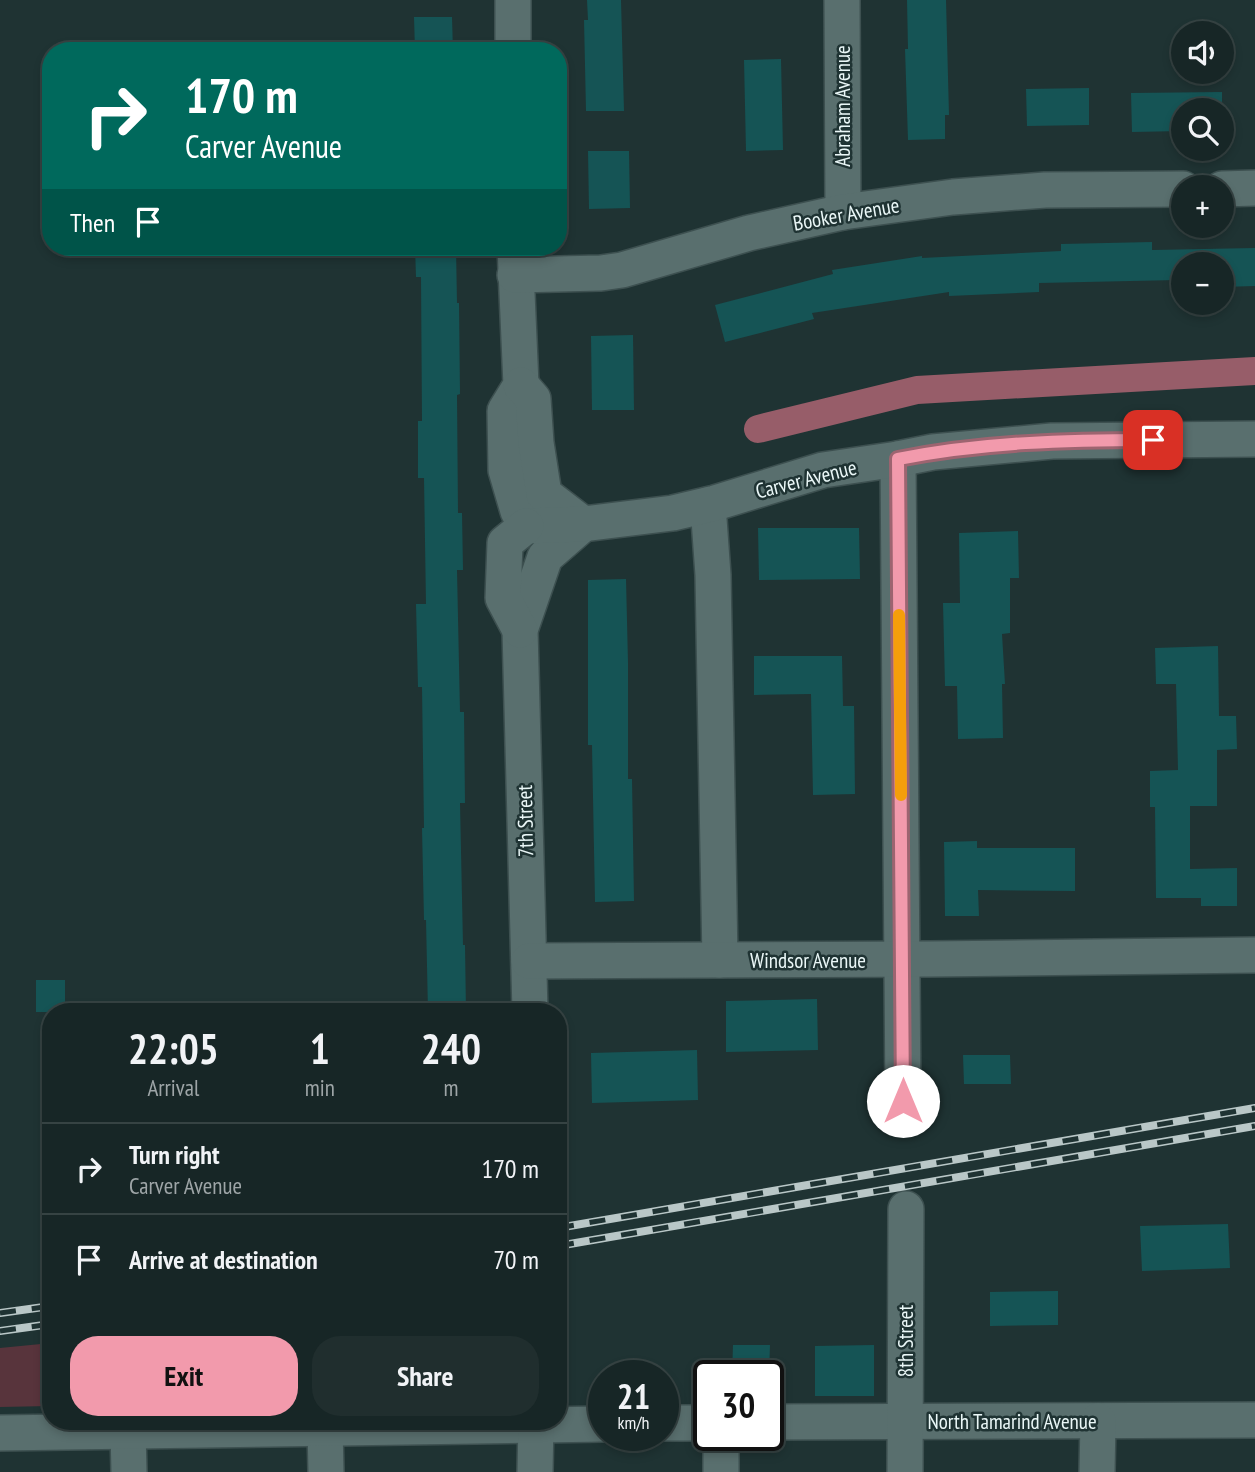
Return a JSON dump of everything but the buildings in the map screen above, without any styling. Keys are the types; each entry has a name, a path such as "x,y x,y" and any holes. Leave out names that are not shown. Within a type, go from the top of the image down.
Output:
{"street":[{"path":"513,0 513,42"},
{"name":"Abraham Avenue","path":"842,0 843,212"},
{"path":"1234,189 1255,188"},
{"name":"Booker Avenue","path":"515,261 601,273 622,270 749,233 843,212 953,197 1045,190 1171,189"},
{"path":"515,261 521,385 505,411 506,470 518,511 526,526"},
{"path":"521,385 533,399 544,494 583,524"},
{"name":"Carver Avenue","path":"526,526 583,524 673,513 823,470 933,452 1052,441 1255,439"},
{"path":"898,459 903,1101"},
{"path":"708,505 713,575 720,960"},
{"name":"7th Street","path":"530,1003 520,630 545,557 583,524"},
{"name":"7th Street","path":"520,630 503,598 505,543 526,526"},
{"name":"Windsor Avenue","path":"529,961 1255,955"},
{"name":"8th Street","path":"905,1472 906,1209"},
{"name":"North Tamarind Avenue","path":"784,1422 1255,1420"},
{"path":"1097,1472 1098,1421"},
{"path":"567,1423 588,1424"},
{"path":"0,1433 141,1430"},
{"path":"326,1472 345,1430"},
{"path":"535,1472 536,1430"},
{"path":"128,1431 129,1472"},
{"path":"721,1451 721,1472"}],"shaded area":[{"path":"42,1344 42,1406 0,1407 0,1348"}],"waterway":[{"path":"758,429 917,390 1255,371"}],"railway":[{"path":"567,1226 1255,1108"},
{"path":"567,1244 1255,1126"},
{"path":"0,1313 42,1307"},
{"path":"0,1331 42,1325"}],"slow traffic":[{"path":"899,615 901,795"}],"route":[{"path":"903,1101 898,459 933,452 1009,444 1153,440"}]}
